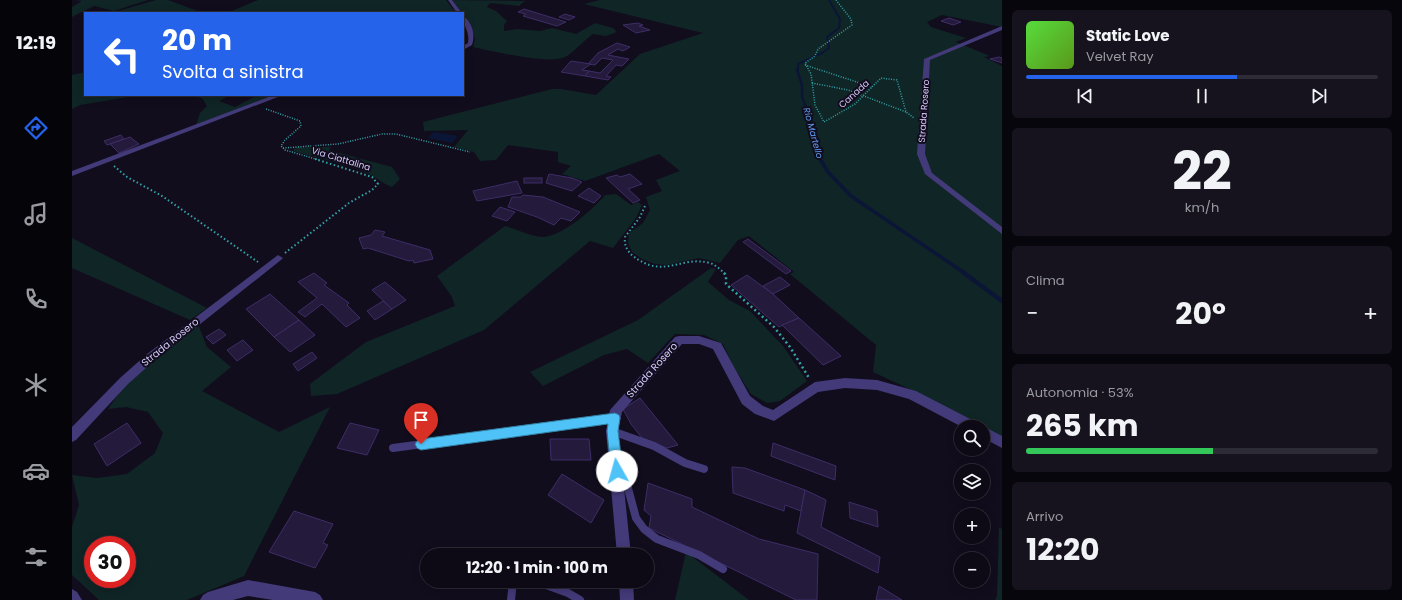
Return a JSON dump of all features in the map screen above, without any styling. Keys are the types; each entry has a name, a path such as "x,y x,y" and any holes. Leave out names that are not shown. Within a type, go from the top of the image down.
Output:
{"street":[{"path":"450,0 459,12"},
{"path":"464,18 469,24 472,39 467,47 464,48"},
{"name":"Strada Rosero","path":"1002,28 927,59 921,154 929,174 1002,231"},
{"path":"72,174 277,96"},
{"name":"Strada Rosero","path":"72,436 124,381 151,357 278,258"},
{"name":"Strada Rosero","path":"623,548 612,431 616,410 679,340 698,340 717,346 746,400 759,410 774,416 815,387 845,384 877,385 912,395 960,420"},
{"path":"990,436 1002,442"},
{"path":"208,600 248,588 315,600"},
{"path":"627,588 628,599"}],"lane":[{"path":"393,448 615,418"},
{"path":"612,431 654,446 685,463 704,469"},
{"path":"617,471 626,481 636,518 644,529 657,539 699,555 723,569"},
{"path":"511,600 512,588"},
{"path":"555,588 580,600"}],"path":[{"path":"836,0 851,19 852,24 848,29 818,49 816,56 805,63 805,65 872,87"},
{"name":"Canada","path":"805,65 811,74 815,105 824,122 838,117 863,96 881,78 897,80 906,112"},
{"path":"812,84 848,90 906,112 923,124"},
{"path":"254,104 300,121 301,126 285,140 281,146 283,148 338,144 382,134 396,134 470,152"},
{"name":"Via Ciattalina","path":"278,258 314,233 341,208 359,196 375,188 378,184 372,177 291,153 283,148"},
{"path":"107,160 127,177 162,196 267,268"},
{"path":"645,206 640,218 628,231 625,238 624,244 628,252 646,264 658,267 672,267 701,262 710,263 719,268 726,275 726,284 774,327 790,347 815,387"}],"green space":[{"path":"75,0 148,0 114,11 94,6 72,17 72,7 82,1"},
{"path":"156,0 168,0 200,12 118,12"},
{"path":"258,0 446,0 455,12 229,12"},
{"path":"452,0 525,1 519,6 491,3 487,7 496,11 507,21 504,25 504,31 517,29 540,31 552,28 576,34 595,23 613,28 616,31 615,33 606,36 593,34 570,54 559,59 536,59 473,47 475,39 471,24 464,15 464,12 462,12"},
{"path":"600,0 1002,0 1002,27 942,15 927,22 931,27 966,38 956,42 990,56 984,57 1002,66 1002,438 990,432 990,420 968,420 918,393 873,372 876,345 790,274 794,272 749,236 738,240 720,263 699,258 667,265 655,264 642,259 632,252 628,243 629,233 643,223 650,210 646,197 662,191 656,180 680,171 659,154 585,181 562,174 571,166 558,162 558,152 508,145 496,160 480,161 474,152 454,147 468,130 424,131 423,122 552,89 561,89 596,95 640,54 703,33 584,4"},
{"path":"84,72 84,96 134,96 80,105 72,109 72,75"},
{"path":"190,96 228,96 219,101 235,107 256,96 271,96 196,125 200,113 207,106 202,98"},
{"path":"295,147 331,147 329,150 392,167 400,179 392,187 369,174 356,169 293,151"},
{"path":"616,194 631,205 638,202 642,205 636,218 613,248 590,241 484,330 337,394 311,396 310,384 366,342 455,306 452,297 437,276 505,226 540,237 552,235 560,232 577,221 593,208 605,195"},
{"path":"72,238 207,308 190,320 72,268"},
{"path":"711,268 716,269 708,282 729,300 750,311 783,346 807,381 780,401 767,403 751,394 734,367 723,344 704,335 675,334 648,363 627,349 604,355 543,386 530,372 638,320"},
{"path":"198,324 207,347 231,367 202,391 279,432 330,407 244,576 187,600 99,600 86,588 136,588 136,536 84,536 84,586 72,575 72,527 79,505 72,475 97,478 127,474 155,453 163,433 148,412 126,407 108,409 124,386"},
{"path":"999,527 1002,529 1002,600 995,600 997,596"},
{"path":"686,552 749,600 675,600"}],"water":[{"path":"434,132 458,136 452,143 428,138"}],"building":[{"path":"524,9 566,22 557,26 523,16 526,14 518,12"},
{"path":"565,14 575,17 569,20 559,17"},
{"path":"949,18 961,22 953,25 941,21"},
{"path":"638,23 643,25 639,26 650,30 636,33 623,25"},
{"path":"617,43 630,47 623,51 618,49 608,55 629,59 622,66 616,65 606,76 611,77 608,80 585,76 589,71 600,73 613,60 602,58 595,65 588,64 598,53"},
{"path":"999,57 1002,58 1002,63 990,59"},
{"path":"571,61 591,64 582,70 589,71 585,76 561,72"},
{"path":"121,135 124,139 107,145 104,141"},
{"path":"130,137 139,144 119,153 110,144"},
{"path":"549,174 572,178 582,182 572,191 546,183"},
{"path":"630,174 642,184 628,189 640,200 633,203 606,178 617,175 620,177"},
{"path":"524,178 542,178 542,183 524,183"},
{"path":"517,181 522,193 477,201 473,191"},
{"path":"589,188 601,196 594,203 578,196"},
{"path":"523,195 543,197 580,212 571,221 561,218 554,225 537,217 508,207 512,197 521,197"},
{"path":"500,207 515,212 507,221 492,216"},
{"path":"375,230 385,232 382,236 430,250 433,259 414,263 413,260 409,261 368,248 363,249 359,238 371,235"},
{"path":"748,239 791,271 786,274 743,242"},
{"path":"314,273 327,283 324,285 349,303 347,305 360,318 346,327 322,304 305,317 298,312 317,298 298,282"},
{"path":"747,275 773,294 799,318 779,327 731,285"},
{"path":"780,277 790,285 773,294 763,286"},
{"path":"385,282 406,300 392,309 372,290"},
{"path":"270,294 299,320 274,337 246,309"},
{"path":"383,301 392,309 375,320 367,311"},
{"path":"799,318 841,356 823,365 782,325"},
{"path":"299,320 315,335 290,352 274,337"},
{"path":"219,329 226,335 213,344 206,337"},
{"path":"243,340 253,350 237,361 227,350"},
{"path":"312,352 317,358 298,371 293,364"},
{"path":"640,398 678,445 667,448 642,438 631,424 623,409"},
{"path":"127,423 141,443 107,466 94,444"},
{"path":"350,423 379,430 367,455 337,448"},
{"path":"550,439 589,439 591,460 551,460"},
{"path":"773,443 836,466 835,480 771,456"},
{"path":"732,467 745,468 805,490 801,511 785,505 784,511 733,493"},
{"path":"562,474 604,500 591,523 548,495"},
{"path":"648,483 692,499 692,507 759,539 818,554 817,600 796,600 649,528 651,516 644,510"},
{"path":"805,490 826,500 821,527 880,557 878,573 797,533"},
{"path":"849,502 877,511 878,527 850,518"},
{"path":"294,511 333,524 323,543 328,545 315,568 269,552"},
{"path":"879,586 902,600 876,600"}],"waterway":[{"name":"Rio Martello","path":"798,71 798,64 822,53 829,48 827,37 839,28 840,19 829,0"},
{"name":"Rio Martello","path":"797,70 802,85 802,97 809,115 818,156 821,160"},
{"name":"Rio Martello","path":"820,159 828,172 851,196 966,274"},
{"name":"Rio Martello","path":"964,273 1002,301"}],"route":[{"path":"421,444 615,418 612,431 617,471"}]}
